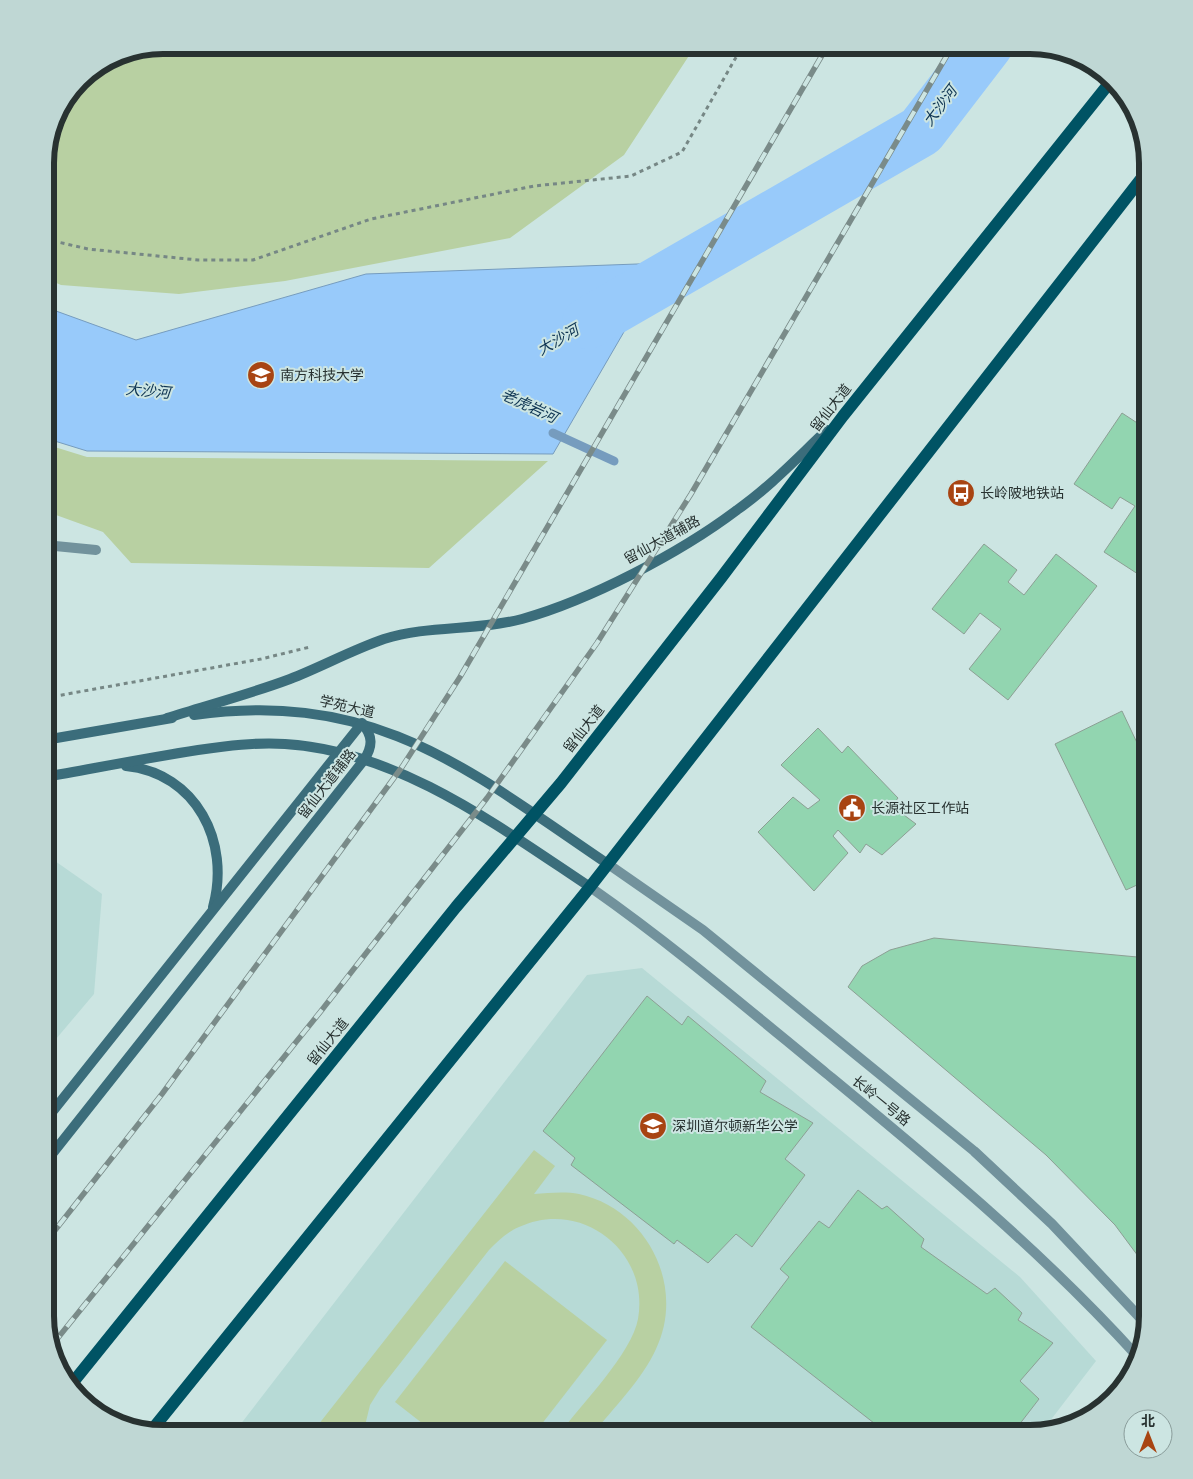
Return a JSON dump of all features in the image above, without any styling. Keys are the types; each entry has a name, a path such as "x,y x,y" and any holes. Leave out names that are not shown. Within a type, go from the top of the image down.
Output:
{"main road":[{"name":"留仙大道","path":"75,1380 456,907 515,838 721,578 842,416 1107,86"},
{"path":"156,1425 590,887 1139,182"},
{"name":"留仙大道辅路","path":"167,718 287,680 364,647 402,635 489,626 524,618 578,599 690,542 737,510 774,480 842,416"},
{"name":"学苑大道","path":"54,738 167,718 242,710 282,710 316,713 362,723 412,741 444,756 608,864"},
{"name":"留仙大道辅路","path":"54,1110 362,723 370,732 371,743 364,760 54,1152"},
{"path":"54,775 170,754 248,744 284,744 338,753 364,760 422,784 515,838 590,887"},
{"path":"107,766 138,768 155,772 177,786 195,803 205,819 217,856 219,876 212,911"}],"street":[{"path":"54,547 96,550"},
{"name":"长岭一号路","path":"608,864 703,930 974,1151 1052,1224 1139,1317"},
{"name":"长岭一号路","path":"590,887 656,934 957,1181 1060,1275 1134,1351"}],"path":[{"path":"54,241 97,250 198,260 253,260 371,219 534,186 631,176 682,152 738,54"},
{"path":"54,696 261,659 314,646"}],"shaded area":[{"path":"54,860 102,894 94,994 54,1041"},
{"name":"深圳道尔顿新华公学","path":"642,968 1020,1277 1096,1361 1048,1424 240,1425 587,975"}],"green space":[{"path":"162,54 690,54 624,155 510,238 285,281 179,294 61,285 54,282 54,155 57,134 72,102 91,81 108,68 134,57"},
{"path":"54,447 87,457 548,461 429,568 131,563 103,532 54,514"},
{"path":"534,1150 555,1166 534,1194 573,1193 603,1202 624,1216 641,1233 654,1254 663,1276 666,1300 664,1325 656,1349 643,1372 600,1425 566,1425 605,1378 634,1333 638,1319 639,1294 633,1272 622,1252 606,1237 587,1225 565,1220 542,1220 515,1229 489,1250 380,1389 370,1405 365,1425 318,1425"},
{"path":"505,1261 607,1340 541,1425 424,1425 395,1402"}],"water":[{"path":"664,263 553,454 87,451 54,441 54,310 136,340 366,274"}],"building":[{"path":"1122,413 1139,424 1139,575 1104,552 1135,506 1120,497 1112,509 1074,484"},
{"path":"984,544 1017,570 1008,582 1024,595 1056,554 1097,586 1008,700 969,669 1001,629 980,613 964,634 932,609"},
{"path":"1122,711 1139,747 1139,884 1126,890 1055,744"},
{"name":"长源社区工作站","path":"818,728 842,753 848,746 898,798 892,806 916,824 882,855 866,844 860,853 838,830 833,836 848,853 814,891 758,832 793,797 808,809 820,800 781,765"},
{"path":"934,938 1139,957 1139,1256 1115,1225 1046,1155 848,987 862,966 890,950"},
{"path":"647,996 682,1025 688,1016 766,1081 760,1092 813,1123 785,1159 805,1175 752,1247 736,1234 708,1263 677,1240 674,1244 571,1165 575,1158 543,1131"},
{"path":"858,1190 882,1209 887,1206 924,1239 921,1247 987,1294 995,1288 1022,1313 1018,1320 1053,1343 1020,1381 1039,1399 1019,1425 876,1425 751,1327 789,1277 780,1269 819,1221 829,1228"}],"waterway":[{"name":"大沙河","path":"588,323 921,131 980,54"},
{"name":"老虎岩河","path":"553,433 614,461"}],"railway":[{"path":"54,1232 162,1094 402,767 460,677 823,54"},
{"path":"56,1340 321,1011 487,798 597,643 691,494 948,54"}],"place":[{"name":"南方科技大学","path":"261,375"},
{"name":"长岭陂地铁站","path":"961,493"},
{"name":"长源社区工作站","path":"852,808"},
{"name":"深圳道尔顿新华公学","path":"653,1126"}]}
